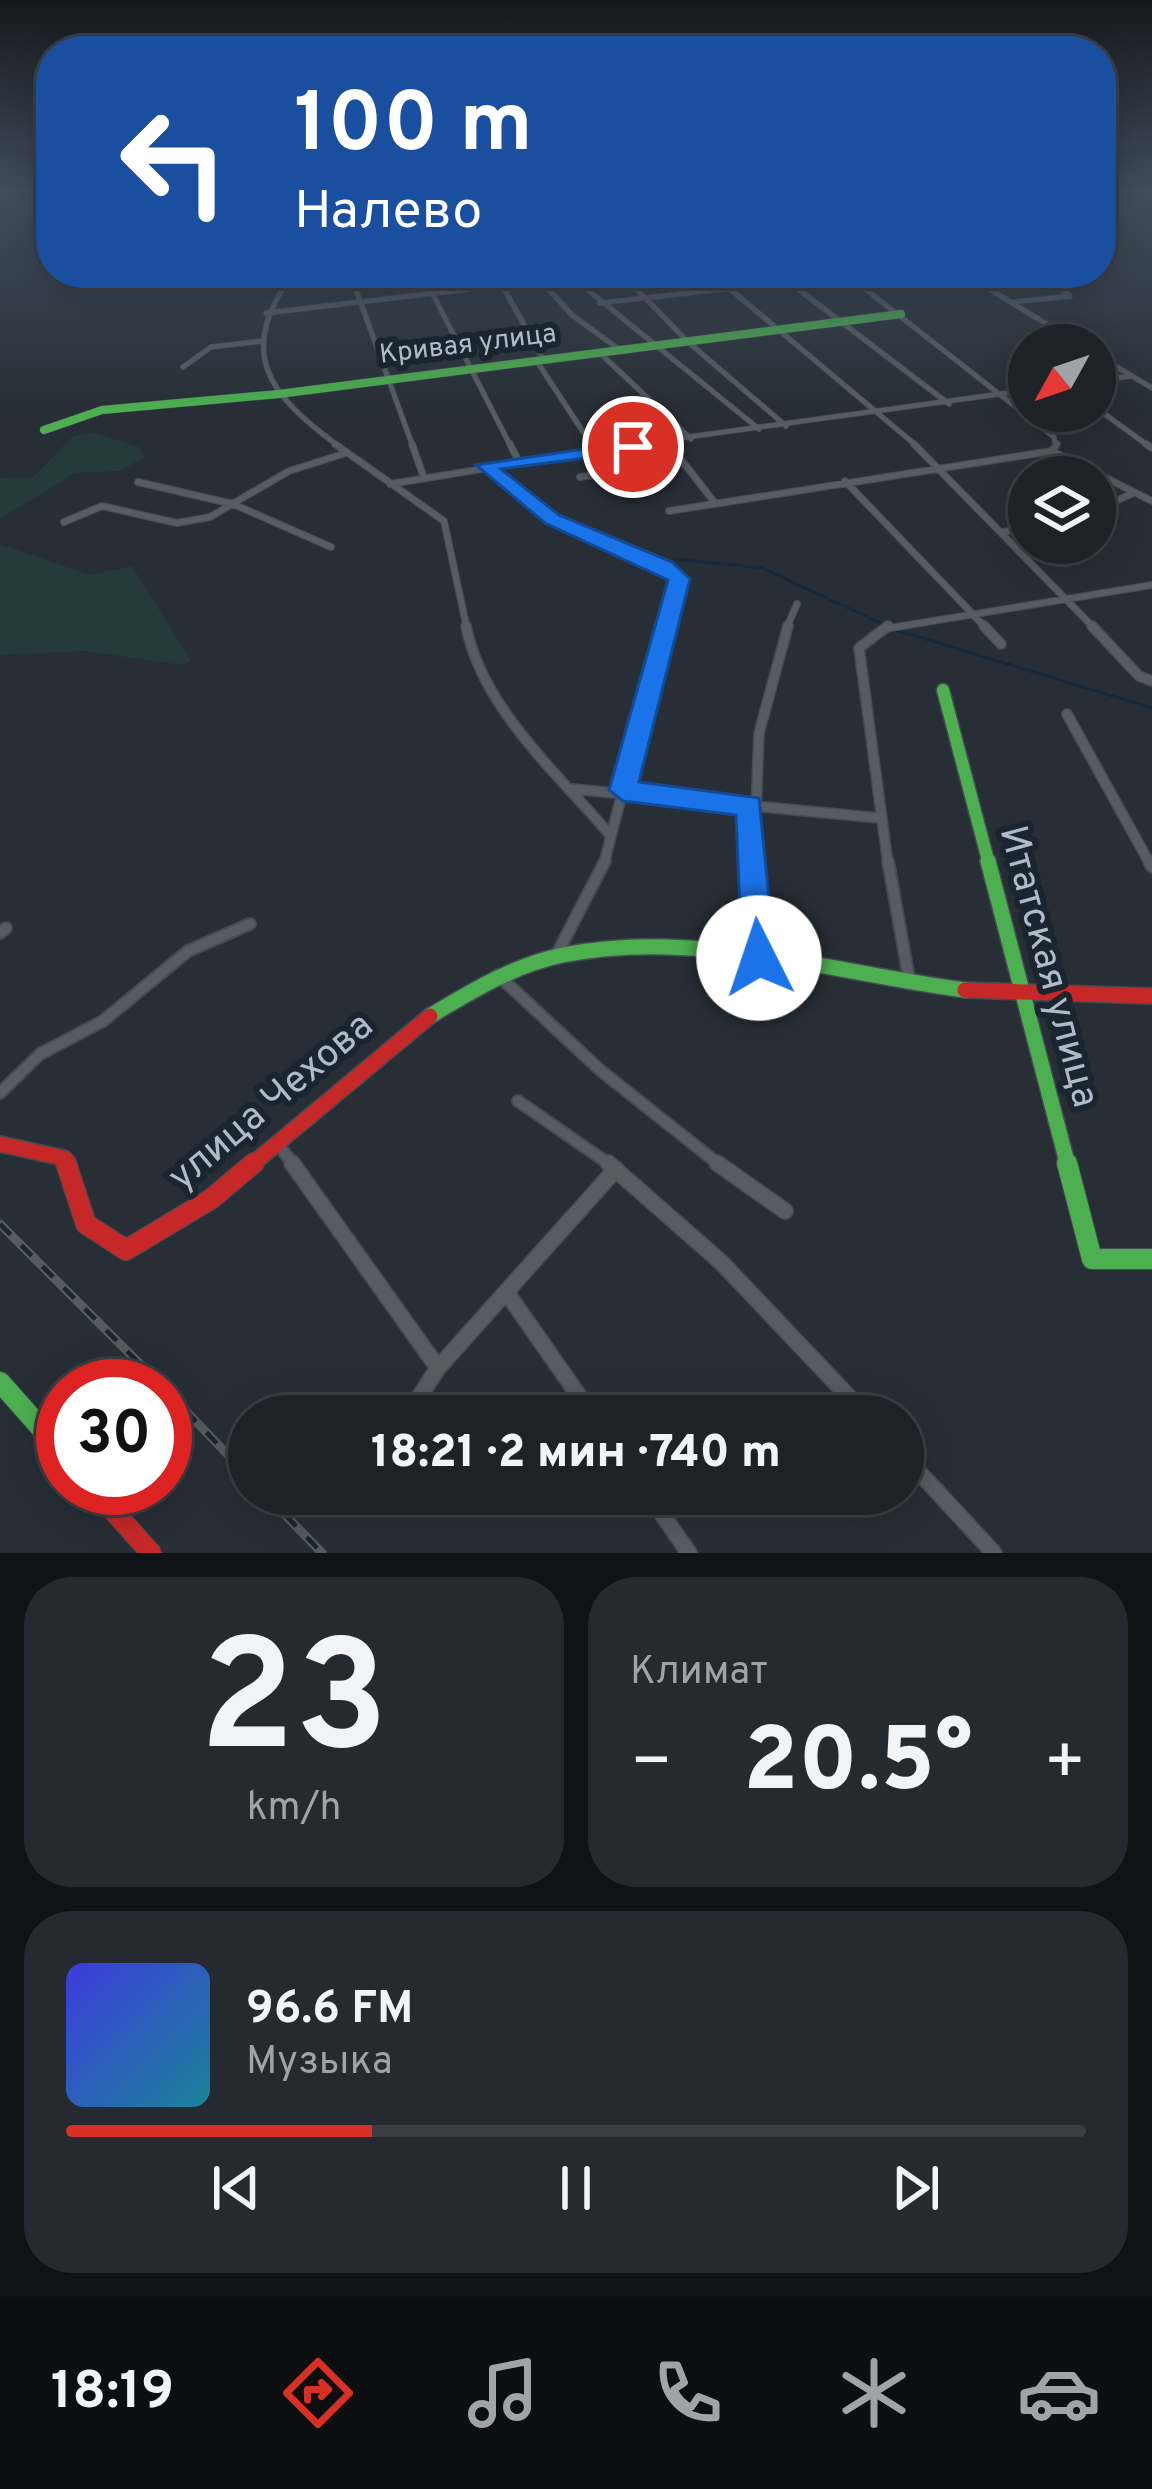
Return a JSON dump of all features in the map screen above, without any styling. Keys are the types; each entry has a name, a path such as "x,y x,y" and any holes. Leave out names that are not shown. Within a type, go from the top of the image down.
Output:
{"street":[{"path":"283,288 265,314 262,341 279,394 346,453 444,521 454,542 472,651 493,692 611,836"},
{"path":"355,288 423,475"},
{"path":"430,288 518,460"},
{"path":"265,314 494,288"},
{"path":"503,288 539,360 597,452"},
{"path":"548,288 572,314 620,350"},
{"path":"585,288 760,429"},
{"path":"637,288 687,341 786,426"},
{"path":"600,302 728,288 942,467 1139,676 1152,681"},
{"path":"795,288 950,404"},
{"path":"866,288 1054,437 1058,445 1052,452"},
{"path":"988,288 1047,324"},
{"path":"1011,302 1070,296 1060,288"},
{"name":"Кривая улица","path":"44,430 102,410 279,394 901,314"},
{"path":"183,367 211,347 262,341"},
{"path":"600,352 691,439"},
{"path":"1116,367 1152,388"},
{"path":"1116,378 1131,376"},
{"path":"390,484 518,460 1008,396"},
{"path":"1116,422 1152,448"},
{"path":"669,443 715,503"},
{"path":"669,511 1052,452 1131,494 1152,500"},
{"path":"64,522 102,506 177,523 210,517 302,465 346,453"},
{"path":"580,477 683,464"},
{"path":"485,465 552,519 665,566 679,579 601,876 559,950"},
{"path":"845,481 1001,644"},
{"path":"138,482 233,504 331,547"},
{"path":"1116,501 1131,494"},
{"path":"1003,532 1008,531"},
{"path":"910,984 880,818 859,648 885,626 1152,585"},
{"path":"759,958 749,806 766,679 797,604"},
{"name":"Итатская улица","path":"943,690 1092,1259 1152,1259"},
{"path":"1067,714 1152,867"},
{"path":"572,789 623,790 880,818"},
{"path":"0,1093 40,1054 103,1021 188,951 250,925"},
{"name":"улица Чехова","path":"0,1144 64,1158 74,1176 80,1219 95,1240 126,1250 209,1201 416,1023 498,975 559,950 612,946 759,958 1025,998 1152,996"},
{"path":"498,975 587,1060 718,1166 785,1211"},
{"path":"518,1101 616,1169 721,1262 847,1395"},
{"path":"277,1142 438,1368"},
{"path":"421,1395 438,1368 616,1169"},
{"path":"507,1293 578,1395"},
{"path":"0,1382 36,1423"},
{"path":"924,1478 994,1553"},
{"path":"117,1515 151,1553"},
{"path":"663,1515 689,1553"}],"green space":[{"path":"91,432 139,447 145,457 120,471 75,473 0,519 0,478 33,477 72,437"},
{"path":"0,544 90,575 132,566 191,661 181,665 85,651 0,655"}],"waterway":[{"path":"674,559 762,568 887,626"},
{"path":"896,630 1152,708"}],"railway":[{"path":"0,1224 135,1359"},
{"path":"192,1417 228,1455"},
{"path":"285,1515 322,1553"}],"traffic: fast":[{"path":"44,430 102,410 279,394 901,314"},
{"path":"943,690 1092,1259 1152,1259"},
{"path":"430,1016 496,977 561,955 625,946 757,956 965,990"},
{"path":"0,1382 36,1423"}],"traffic: jam":[{"path":"965,990 1152,996"},
{"path":"0,1144 64,1158 86,1224 126,1250 211,1199 430,1016"},
{"path":"117,1515 151,1553"}],"route":[{"path":"633,447 485,465 552,519 665,566 679,579 623,790 749,806 759,958"}]}
